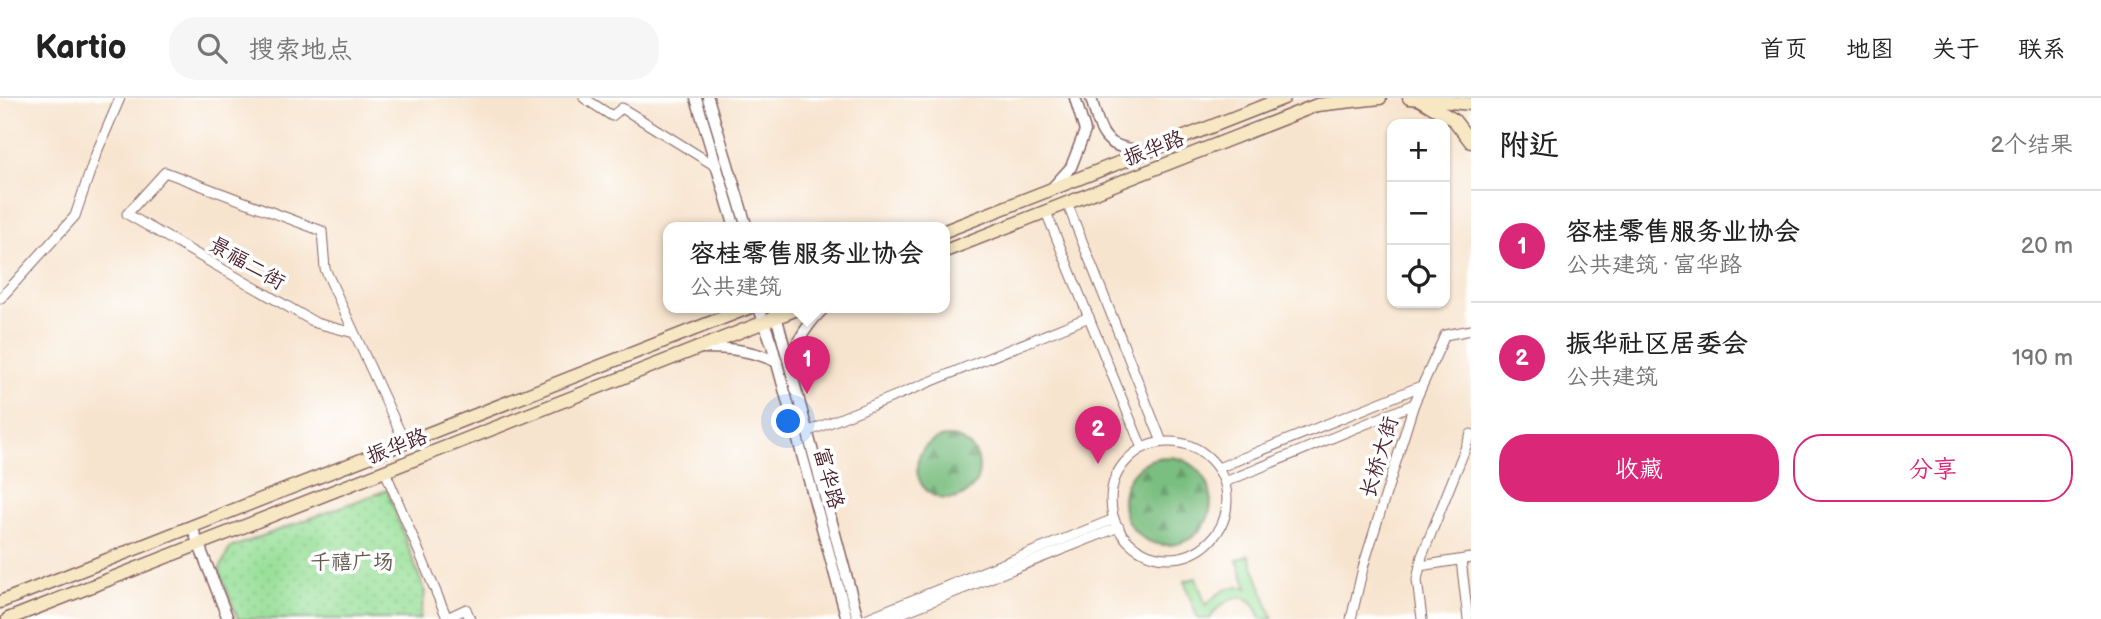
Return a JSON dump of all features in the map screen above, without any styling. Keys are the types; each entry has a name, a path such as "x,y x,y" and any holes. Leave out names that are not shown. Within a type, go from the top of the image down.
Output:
{"main road":[{"name":"振华路","path":"950,229 1284,98"},
{"name":"振华路","path":"950,249 1317,105 1380,98"},
{"path":"1409,98 1471,104"},
{"path":"1419,99 1454,120 1471,142"},
{"name":"振华路","path":"0,602 736,313"},
{"name":"振华路","path":"8,619 699,348 772,316"}],"street":[{"path":"0,299 75,216 96,154 120,98"},
{"path":"584,98 612,116 622,108 717,167"},
{"path":"696,98 733,222"},
{"path":"708,98 745,222"},
{"path":"1052,188 1071,167 1086,131 1075,98"},
{"path":"1091,98 1102,133 1121,149 1147,152"},
{"name":"景福二街","path":"165,172 322,231 325,270 354,333 316,323 127,214 165,172"},
{"path":"1067,203 1162,442"},
{"path":"1046,212 1142,448"},
{"path":"716,321 723,313"},
{"path":"699,348 730,348 783,362 820,313"},
{"name":"富华路","path":"772,316 847,619"},
{"path":"807,432 1089,317"},
{"name":"长桥大街","path":"1351,619 1364,564 1414,404 1445,335 1471,330"},
{"path":"354,333 405,443"},
{"name":"富华路","path":"783,362 807,432 858,619"},
{"path":"1218,468 1422,386"},
{"path":"1225,482 1414,404"},
{"path":"1422,619 1418,580 1422,556 1471,434"},
{"path":"1162,442 1182,443 1200,451 1218,468 1225,482 1228,502 1224,522 1213,539 1197,552 1178,558 1158,558 1139,550 1124,537 1116,523 1111,503 1113,486 1119,471 1129,458 1142,448 1162,442"},
{"path":"384,471 446,619 466,610 470,619"},
{"path":"865,619 1116,523"},
{"path":"887,619 1116,523"},
{"path":"192,527 228,619"},
{"path":"1420,566 1466,559 1468,619"}],"green space":[{"path":"948,437 970,446 979,468 970,490 948,499 926,490 917,468 926,446"},
{"path":"1158,457 1176,457 1192,464 1204,476 1211,492 1211,510 1204,526 1192,538 1176,545 1158,545 1142,538 1130,526 1123,510 1123,492 1130,476 1142,464"},
{"name":"千禧广场","path":"387,490 425,592 420,619 238,619 219,570 230,548"},
{"path":"1249,555 1273,619 1261,619 1253,603 1247,599 1235,598 1223,604 1210,619 1198,619 1184,581 1196,578 1206,605 1219,593 1230,588 1247,588 1237,560"}],"place":[{"name":"容桂零售服务业协会","path":"807,394"},
{"name":"振华社区居委会","path":"1098,464"}]}
